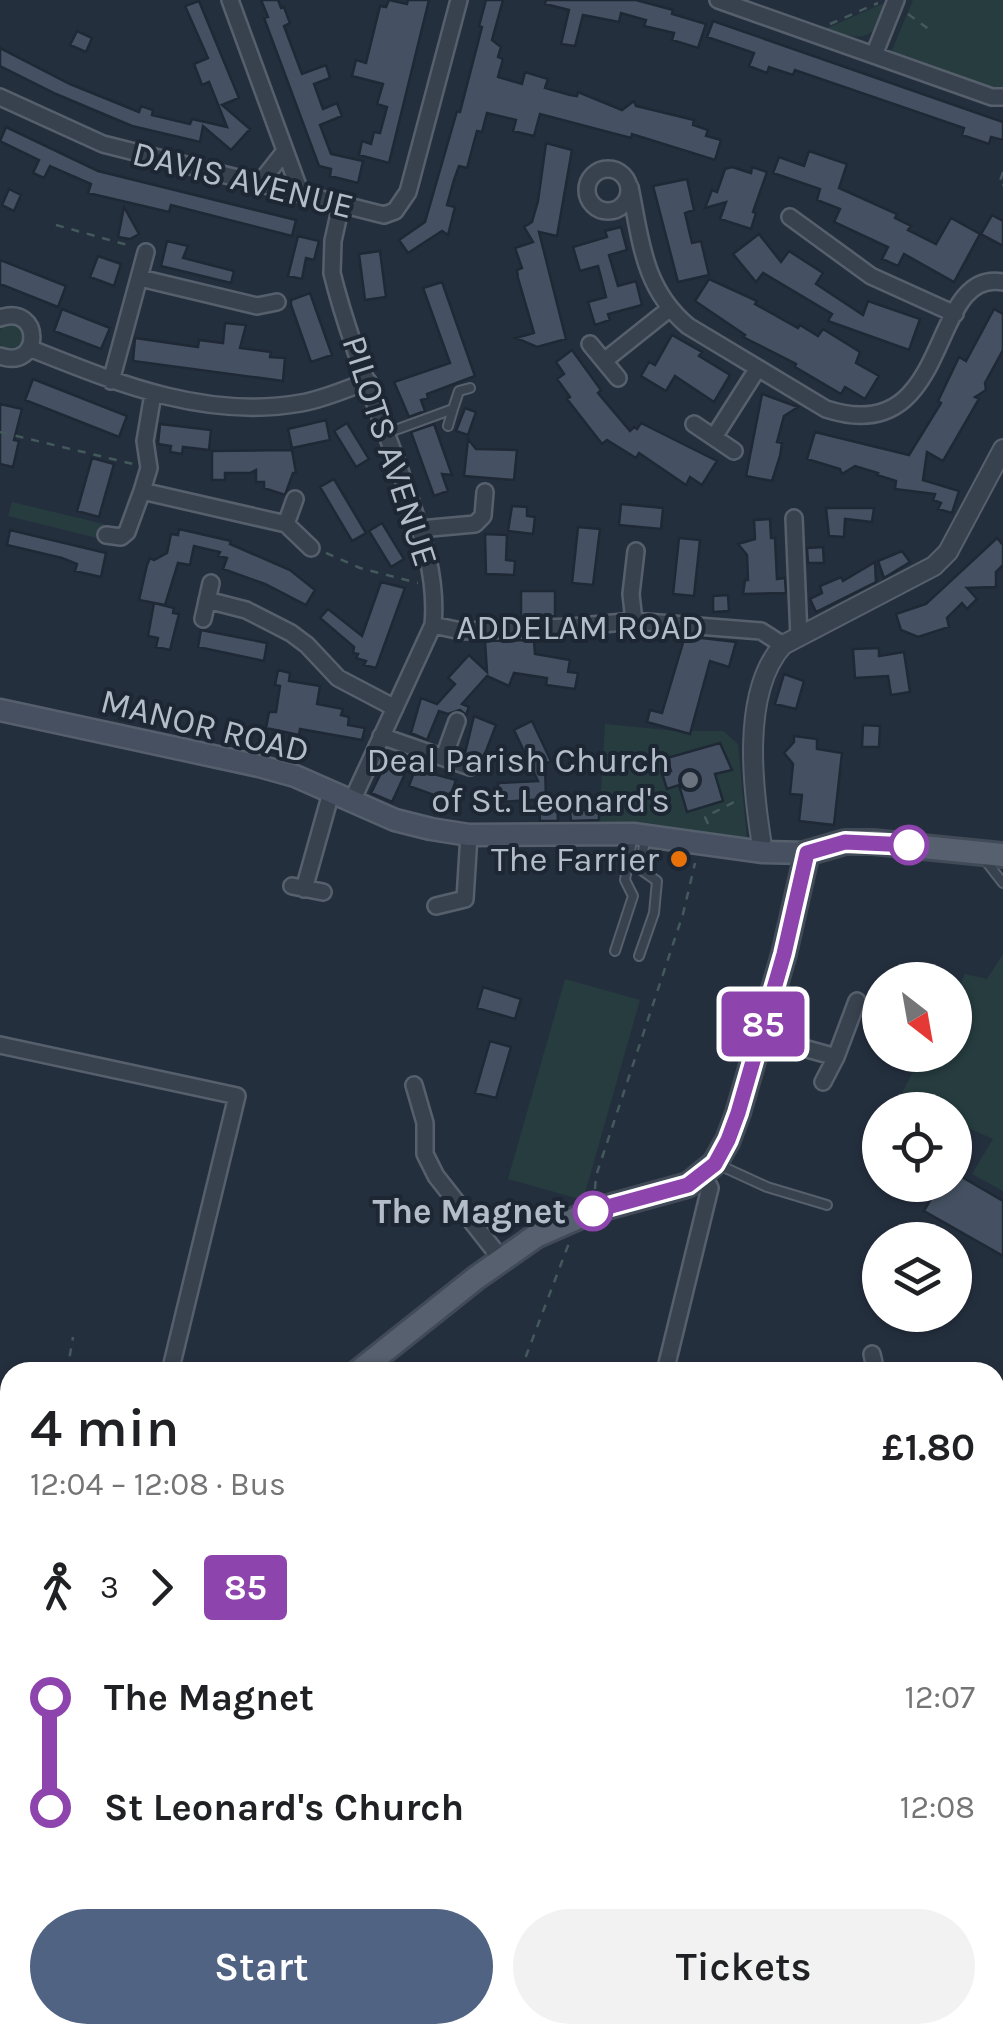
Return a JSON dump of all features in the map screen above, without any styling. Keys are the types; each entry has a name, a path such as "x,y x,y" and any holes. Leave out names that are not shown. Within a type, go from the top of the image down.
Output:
{"main road":[{"name":"MANOR ROAD","path":"0,710 259,766 395,820 469,835 640,835 763,852 807,853"},
{"path":"371,1362 536,1236 585,1214 688,1185 709,1169 728,1140 738,1113 784,954 807,853 845,842 860,842 992,854"}],"street":[{"path":"230,0 301,194"},
{"name":"DAVIS AVENUE","path":"0,96 103,144 384,214 403,202 460,0"},
{"path":"718,0 1003,97"},
{"path":"874,55 892,3"},
{"path":"258,184 285,151"},
{"path":"637,221 625,212 600,210 594,205 587,192 595,172 610,168 623,174 630,187 648,272 668,310 826,409 848,416 870,418 894,409 912,394 971,290 994,280 1003,282"},
{"path":"614,210 626,201 630,187"},
{"name":"PILOTS AVENUE","path":"341,205 333,242 332,274 420,530 434,587 433,625 351,803"},
{"path":"790,217 871,276 955,314"},
{"path":"112,381 146,252"},
{"path":"140,278 257,306 276,302"},
{"path":"604,361 668,310"},
{"path":"0,318 9,315 24,320 32,332 30,348 20,357 2,361"},
{"path":"590,344 618,378"},
{"path":"30,348 112,381 218,408 256,408 320,398 368,381"},
{"path":"714,437 758,368"},
{"path":"106,535 121,536 128,532 142,491 149,468 146,441 153,394"},
{"path":"694,424 734,451"},
{"path":"763,852 757,807 756,714 760,685 770,660 791,641 934,566 954,542 1003,449"},
{"path":"142,491 286,524 311,548"},
{"path":"420,530 476,524 483,516 485,492"},
{"path":"286,524 295,498"},
{"path":"791,641 794,518"},
{"path":"634,621 636,551"},
{"path":"203,618 211,583"},
{"path":"207,600 246,610 280,627 307,645 338,678 395,708"},
{"name":"ADDELAM ROAD","path":"433,625 461,631 634,621 761,631 791,641"},
{"path":"444,757 457,722"},
{"path":"381,736 470,766"},
{"path":"322,892 298,888 331,793"},
{"path":"436,906 471,900 469,835"},
{"path":"823,1082 856,1001"},
{"path":"760,1036 836,1057"},
{"path":"0,1044 238,1096 172,1362"},
{"path":"414,1084 425,1123 425,1154 436,1176 502,1260"},
{"path":"666,1362 710,1188 709,1169"},
{"path":"872,1354 874,1362"}],"lane":[{"path":"448,426 459,391 470,388"},
{"path":"386,433 453,409"},
{"path":"615,951 633,896 624,880 640,835"},
{"path":"638,956 654,913 657,881 640,869 640,835"},
{"path":"992,854 1003,883"},
{"path":"709,1169 827,1205"}],"path":[{"path":"810,32 892,3 916,16 930,30"},
{"path":"1003,172 999,184 1003,185"},
{"path":"56,225 146,252"},
{"path":"0,432 149,468"},
{"path":"311,548 360,568 434,587"},
{"path":"524,1362 585,1214 707,843 705,817 741,798"},
{"path":"69,1362 73,1337"}],"green space":[{"path":"913,0 1003,0 1003,93 931,65 896,57 892,50"},
{"path":"882,4 887,6 876,27 864,36 825,29"},
{"path":"7,324 17,324 25,332 25,342 17,350 7,350 -1,342 -1,332"},
{"path":"12,502 104,524 101,539 8,516"},
{"path":"605,724 723,731 738,744 747,839 599,825"},
{"path":"1003,954 1003,1191 972,1174 993,1139 972,1130 972,1092 902,1092 913,1072 972,1072 972,976 987,979"},
{"path":"565,979 640,1000 583,1200 508,1179"}],"building":[{"path":"261,0 278,0 284,7 290,23 284,26 302,74 326,65 330,78 314,84 323,109 337,103 342,116 320,125 331,154 363,161 358,183 330,176 331,169 319,166 264,18 268,17"},
{"path":"389,0 407,4 408,0 429,0 389,163 359,155 362,141 371,144 374,132 380,133 387,107 377,104 383,84 352,76 356,60 366,63 380,6 386,7"},
{"path":"486,0 503,0 492,40 501,47 498,57 503,59 498,77 522,84 525,72 548,79 545,88 577,96 578,92 622,110 634,101 636,106 694,120 693,125 708,130 706,136 721,140 715,160 632,134 631,138 540,114 534,136 513,131 516,120 487,113 482,132 477,131 467,168 459,166 454,180 447,205 455,207 448,235 442,231 408,253 399,240 425,222 457,111 460,112"},
{"path":"546,0 636,0 706,24 698,48 672,40 674,33 644,26 646,20 621,13 619,22 583,15 575,46 561,44 569,10 545,4"},
{"path":"199,1 239,98 222,105 250,129 231,150 203,126 200,142 132,126 0,66 0,48 70,84 139,112 141,106 153,110 152,115 227,127 209,82 202,85 194,64 208,58 185,6"},
{"path":"713,21 1003,122 1003,140 991,137 989,144 962,135 964,128 795,70 793,75 769,67 767,73 749,66 754,53 707,37"},
{"path":"77,31 92,38 86,52 70,45"},
{"path":"6,127 98,171 296,220 292,236 171,205 169,212 88,193 91,184 50,166 44,178 33,173 39,160 0,141"},
{"path":"546,143 572,150 557,236 539,232 566,339 537,347 516,338 534,333 518,278 517,270 522,268 515,248 533,242 524,227 532,222 538,201"},
{"path":"809,151 847,164 839,188 897,214 895,218 911,226 908,230 936,244 951,218 980,234 954,282 904,254 898,266 882,259 888,247 834,222 840,209 817,200 820,189 773,173 779,157 804,166"},
{"path":"732,167 751,173 752,167 767,172 751,229 720,219 726,202 705,208 712,190 717,192 725,169"},
{"path":"687,179 694,210 685,213 692,243 701,241 709,275 678,282 653,186"},
{"path":"9,189 21,195 14,211 2,205"},
{"path":"124,207 139,234 130,239 118,237"},
{"path":"992,215 1003,221 1003,246 981,234"},
{"path":"621,227 627,250 609,255 618,286 636,281 642,305 608,314 610,320 595,325 588,302 606,297 598,266 580,271 573,247 607,237 605,231"},
{"path":"759,234 781,262 789,251 823,273 816,284 863,315 868,301 920,319 909,350 828,321 832,314 763,273 756,282 733,254"},
{"path":"298,236 319,241 314,260 306,258 302,279 288,276"},
{"path":"167,241 188,246 183,258 234,271 231,283 161,266"},
{"path":"380,251 386,297 365,300 359,254"},
{"path":"98,256 121,264 114,286 90,277"},
{"path":"0,260 66,286 58,307 0,284"},
{"path":"709,279 757,301 755,304 798,328 800,325 818,336 823,329 860,352 856,363 879,376 865,399 845,387 841,394 795,367 796,364 743,337 695,301"},
{"path":"442,282 475,376 427,394 428,398 421,400 425,411 409,417 394,382 450,363 423,288"},
{"path":"310,293 332,355 311,362 291,305 291,300"},
{"path":"62,309 110,328 101,349 54,331"},
{"path":"994,309 1003,314 1003,350 985,383 986,390 975,397 979,399 943,461 927,452 923,480 959,491 952,513 938,509 941,503 933,500 935,494 895,489 896,481 855,466 842,474 840,469 807,459 815,432 909,455 941,403 938,401 959,357 966,361"},
{"path":"225,323 246,325 240,348 285,358 283,381 133,361 135,338 198,347 199,340 223,343"},
{"path":"672,335 702,352 699,356 730,375 714,402 675,376 666,391 641,376 649,362 655,365"},
{"path":"572,350 601,390 598,393 630,431 641,423 717,461 702,485 690,477 686,485 639,453 636,458 607,440 602,444 567,399 570,397 557,379 564,374 556,362"},
{"path":"33,379 127,416 119,437 25,400"},
{"path":"762,394 798,407 784,416 777,442 782,443 780,456 772,481 746,476"},
{"path":"0,404 22,409 14,440 19,441 13,467 0,464"},
{"path":"465,408 476,412 468,435 456,431"},
{"path":"326,420 330,440 292,448 288,429"},
{"path":"347,423 369,459 356,467 334,431"},
{"path":"160,424 211,430 209,450 183,447 182,454 170,452 171,446 158,444"},
{"path":"434,424 452,475 442,474 448,491 434,496 411,432"},
{"path":"468,439 476,449 517,450 514,480 464,476"},
{"path":"292,450 296,473 285,495 264,488 264,482 256,482 256,470 225,473 225,480 212,480 212,451"},
{"path":"92,458 114,464 99,517 77,511"},
{"path":"334,479 366,533 352,541 320,487"},
{"path":"621,504 663,508 661,529 619,525"},
{"path":"512,506 527,507 527,516 535,517 533,534 508,531"},
{"path":"826,508 874,508 872,522 845,519 844,537 829,536"},
{"path":"770,519 777,579 785,578 786,593 743,594 748,580 747,555 738,544 755,539 754,520"},
{"path":"382,523 404,559 391,567 369,531"},
{"path":"578,527 600,529 593,585 572,583"},
{"path":"179,529 231,541 230,544 290,570 315,590 306,605 223,569 227,558 218,556 220,552 194,546 190,565 178,563 165,605 139,600 150,558 154,560 167,553 171,534 178,535"},
{"path":"10,530 106,553 101,577 75,571 77,564 62,558 7,545"},
{"path":"485,534 507,535 506,560 515,561 514,575 486,574"},
{"path":"679,538 700,540 694,596 673,594"},
{"path":"997,538 1003,545 1003,565 996,572 996,587 967,588 977,599 967,609 962,603 947,618 949,627 918,637 901,630 896,614 926,604"},
{"path":"823,547 824,563 808,563 807,548"},
{"path":"902,551 910,562 884,578 878,561"},
{"path":"875,562 876,582 816,612 810,599 822,593 820,586 841,577 843,581"},
{"path":"381,582 405,588 376,668 356,658 354,647 320,618 328,609 362,636"},
{"path":"521,591 555,591 555,616 521,618"},
{"path":"728,595 729,611 713,612 713,596"},
{"path":"154,603 174,608 173,613 179,614 170,650 156,647 158,638 148,636"},
{"path":"201,630 267,643 264,661 198,647"},
{"path":"685,636 736,642 729,667 710,661 690,734 647,722 650,710 662,713"},
{"path":"534,640 535,654 570,660 568,672 578,673 575,689 546,685 547,678 514,673 509,686 487,676 462,704 469,707 466,715 460,710 448,714 439,711 427,740 411,733 421,698 437,704 455,684 448,678 469,655 487,672 485,641"},
{"path":"879,648 879,656 904,652 910,692 891,695 888,676 855,678 853,649"},
{"path":"278,670 290,673 289,681 320,686 317,704 343,709 341,715 349,717 348,725 365,728 362,740 300,729 299,735 266,728 269,712 276,712"},
{"path":"784,674 804,681 796,709 775,704"},
{"path":"474,716 496,725 483,759 465,753"},
{"path":"532,721 551,761 545,764 546,799 499,802 498,783 538,781 514,730"},
{"path":"863,725 880,726 879,747 862,747"},
{"path":"794,736 817,739 817,749 842,753 834,825 799,821 802,795 790,794 793,764 784,753 794,742"},
{"name":"Deal Parish Church of St. Leonard's","path":"720,743 732,770 715,774 723,801 687,812 679,785 667,789 662,773 671,771 667,758"},
{"path":"398,763 404,776 392,802 371,793 385,765"},
{"path":"415,769 456,780 451,795 444,793 442,798 409,786"},
{"path":"557,801 558,821 540,821 539,803"},
{"path":"599,809 599,820 571,821 570,811"},
{"path":"483,987 521,999 515,1019 477,1008"},
{"path":"490,1041 511,1047 496,1098 475,1093"},
{"path":"972,1183 1003,1201 1003,1256 972,1238 972,1222 943,1222 924,1211 929,1202 972,1202"}],"bus line":[{"name":"85","path":"593,1211 688,1185 715,1164 738,1113 784,954 807,853 845,842 909,845"}],"place":[{"name":"Deal Parish Church of St. Leonard's","path":"690,780"},
{"name":"The Farrier","path":"679,859"},
{"name":"The Magnet","path":"593,1211"}]}
